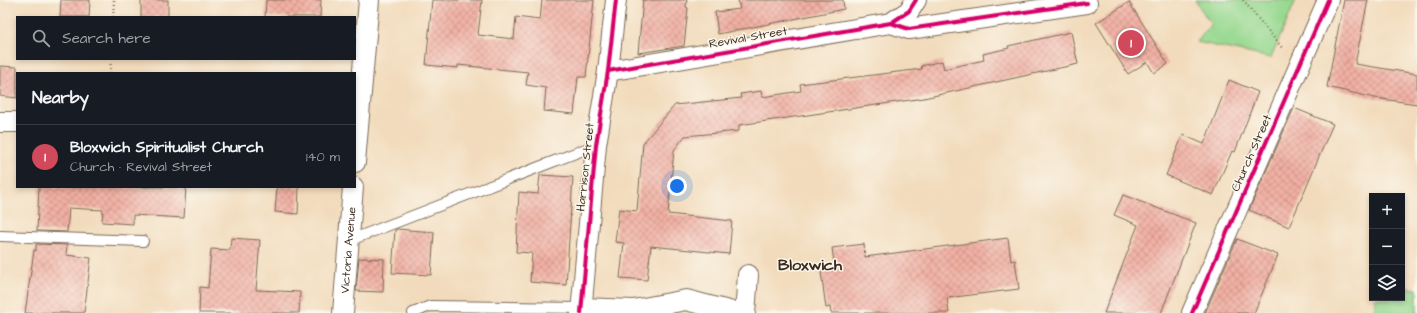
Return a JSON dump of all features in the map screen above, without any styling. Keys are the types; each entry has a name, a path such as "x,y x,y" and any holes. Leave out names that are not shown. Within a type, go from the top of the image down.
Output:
{"street":[{"path":"356,150 369,0"},
{"name":"Harrison Street","path":"581,310 596,145 608,71 616,0"},
{"name":"Revival Street","path":"891,24 909,11 916,0"},
{"name":"Church Street","path":"1192,313 1328,0"},
{"name":"Revival Street","path":"608,71 891,24 909,29 1087,3"},
{"path":"0,122 16,122"},
{"name":"Victoria Avenue","path":"343,313 353,188"},
{"path":"745,313 748,275"},
{"path":"581,310 633,310 686,300 736,313"}],"lane":[{"path":"348,241 596,145"},
{"path":"0,236 143,241"},
{"path":"413,313 430,306 581,310"}],"path":[{"path":"113,16 114,0"},
{"path":"1243,0 1286,52 1303,58"},
{"path":"110,60 110,72"}],"green space":[{"path":"1195,0 1296,0 1271,58 1197,42 1211,24"},
{"path":"1405,287 1417,289 1417,313 1374,313 1375,301 1405,301"}],"building":[{"path":"61,0 90,0 89,16 60,16"},
{"path":"141,0 168,0 168,16 141,16"},
{"path":"266,0 321,0 320,16 265,16"},
{"path":"432,0 482,0 478,35 514,39 516,17 540,20 542,0 594,0 586,77 578,77 574,114 544,111 546,88 526,85 528,72 458,65 458,68 426,65"},
{"path":"643,0 687,0 686,7 688,8 684,46 638,53"},
{"path":"738,0 843,0 844,9 718,34 715,12 740,9"},
{"path":"1344,0 1368,0 1355,64 1417,74 1417,104 1375,98 1327,87"},
{"path":"1129,2 1168,64 1154,73 1147,62 1128,74 1096,23"},
{"path":"1071,32 1078,64 924,98 739,125 739,131 685,136 674,150 668,214 732,221 729,254 651,246 647,280 620,278 624,243 615,242 619,209 637,211 643,143 675,105 741,98 740,94 761,91 762,97 801,91 800,84 922,69 921,66 942,61 944,69 984,60 983,54 1009,48 1008,46"},
{"path":"0,66 17,67 16,98 0,96"},
{"path":"1229,80 1258,92 1235,152 1232,151 1213,195 1166,175 1183,135 1204,144"},
{"path":"1294,108 1333,124 1289,227 1249,210"},
{"path":"540,175 573,177 566,285 530,282 532,253 516,252 519,192 538,194"},
{"path":"39,188 186,188 184,218 133,215 133,224 102,222 103,210 69,208 67,232 37,231"},
{"path":"277,188 299,188 298,214 275,212"},
{"path":"1123,195 1196,223 1161,313 1104,313 1138,225 1114,215"},
{"path":"395,230 434,232 431,275 392,273"},
{"path":"231,238 260,240 256,290 300,292 299,313 199,313 200,287 208,288 211,249 230,250"},
{"path":"1008,238 1011,261 1015,260 1019,289 947,298 949,313 831,313 830,307 826,308 821,272 835,270 832,248 864,244 865,257"},
{"path":"1237,239 1278,255 1254,313 1205,313"},
{"path":"36,244 67,245 66,255 91,258 84,313 25,313"},
{"path":"359,258 384,259 383,292 356,291"}],"cycle path":[{"path":"581,313 596,145 608,71 616,0"},
{"path":"608,71 891,23 909,11 916,0"},
{"path":"1192,313 1328,0"},
{"path":"891,23 909,29 1087,3"}],"place":[{"name":"Bloxwich Spiritualist Church","path":"1131,43"}],"district":[{"name":"Bloxwich","path":"810,264"}]}
